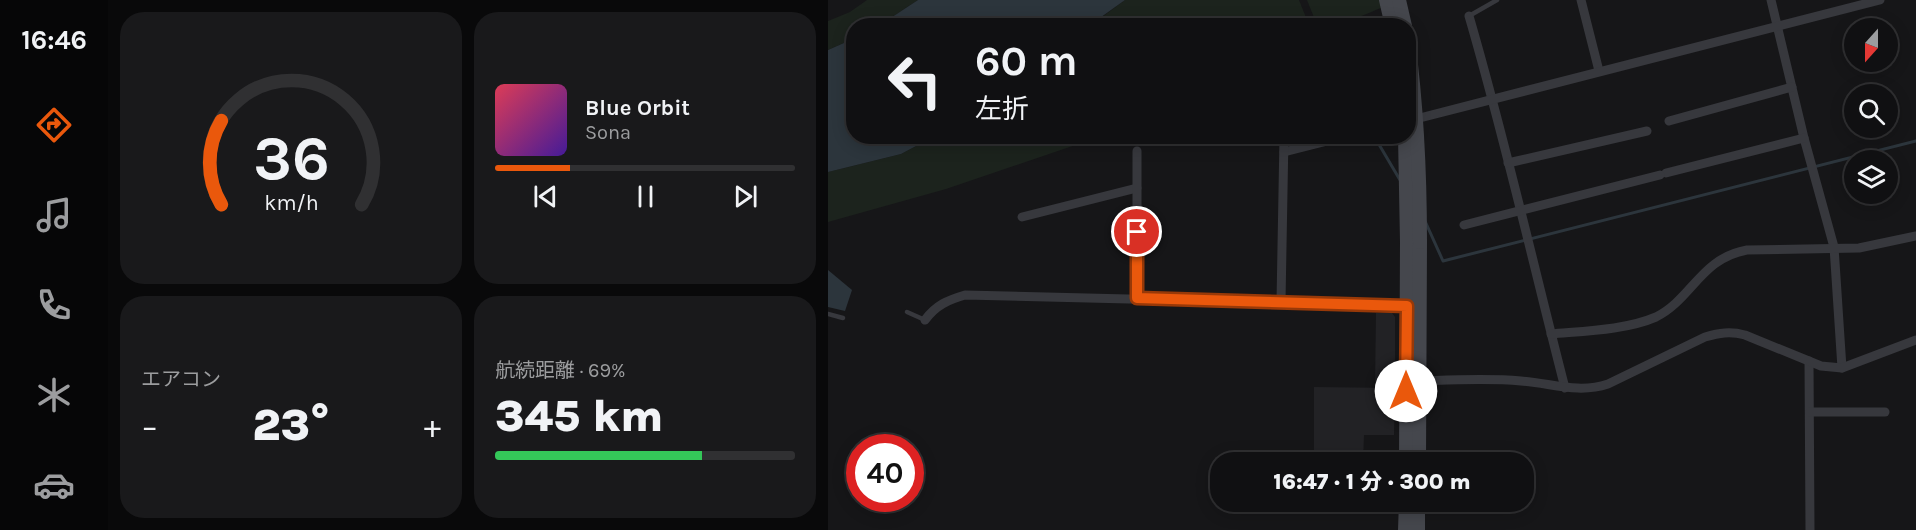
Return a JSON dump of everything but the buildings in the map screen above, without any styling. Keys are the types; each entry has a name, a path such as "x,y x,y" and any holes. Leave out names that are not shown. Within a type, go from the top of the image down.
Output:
{"street":[{"path":"1386,0 1390,18"},
{"path":"1399,0 1403,18"},
{"path":"1581,0 1599,71"},
{"path":"1771,0 1833,248 1842,368"},
{"path":"1416,119 1880,0"},
{"path":"1468,16 1493,99 1565,388"},
{"path":"1669,121 1792,87"},
{"path":"1413,242 1420,191 1416,100"},
{"path":"1508,164 1647,131"},
{"path":"1464,225 1804,138"},
{"path":"1281,302 1284,144"},
{"path":"1284,153 1317,144"},
{"path":"1406,144 1413,242 1413,306 1406,452"},
{"path":"1137,152 1137,298"},
{"path":"1022,217 1137,188"},
{"path":"1551,334 1624,326 1656,316 1671,306 1710,267 1733,252 1859,248 1916,236"},
{"path":"925,320 933,309 947,300 965,295 1413,306"},
{"path":"1413,306 1419,381 1419,452"},
{"path":"1419,381 1521,381 1587,389 1608,384 1720,332 1745,335 1821,366 1842,368 1916,340"},
{"path":"1809,361 1810,530"},
{"path":"1810,412 1885,412"},
{"path":"1406,512 1406,530"},
{"path":"1418,512 1418,530"}],"lane":[{"path":"1468,16 1497,0"},
{"path":"907,312 925,320"},
{"path":"828,314 843,318"}],"shaded area":[{"path":"867,0 918,0 891,18 846,18 846,42 828,50 828,21 850,12"},
{"path":"918,0 1125,0 1100,18 891,18"},
{"path":"1125,0 1299,0 1306,18 1101,18"},
{"path":"1307,0 1400,0 1355,18 1314,18"},
{"path":"846,42 846,144 920,144 901,154 828,172 828,50"},
{"path":"920,144 1078,144 946,189 828,222 828,172 901,154"},
{"path":"828,270 852,290 845,311 828,307"},
{"path":"1376,313 1392,313 1395,317 1395,386 1375,386"},
{"path":"1314,387 1395,388 1394,435 1364,435 1363,452 1314,452"}],"waterway":[{"path":"1425,221 1443,261 1916,141"},
{"path":"1379,144 1400,180"}],"route":[{"path":"1137,232 1137,298 1407,306 1406,391"}]}
